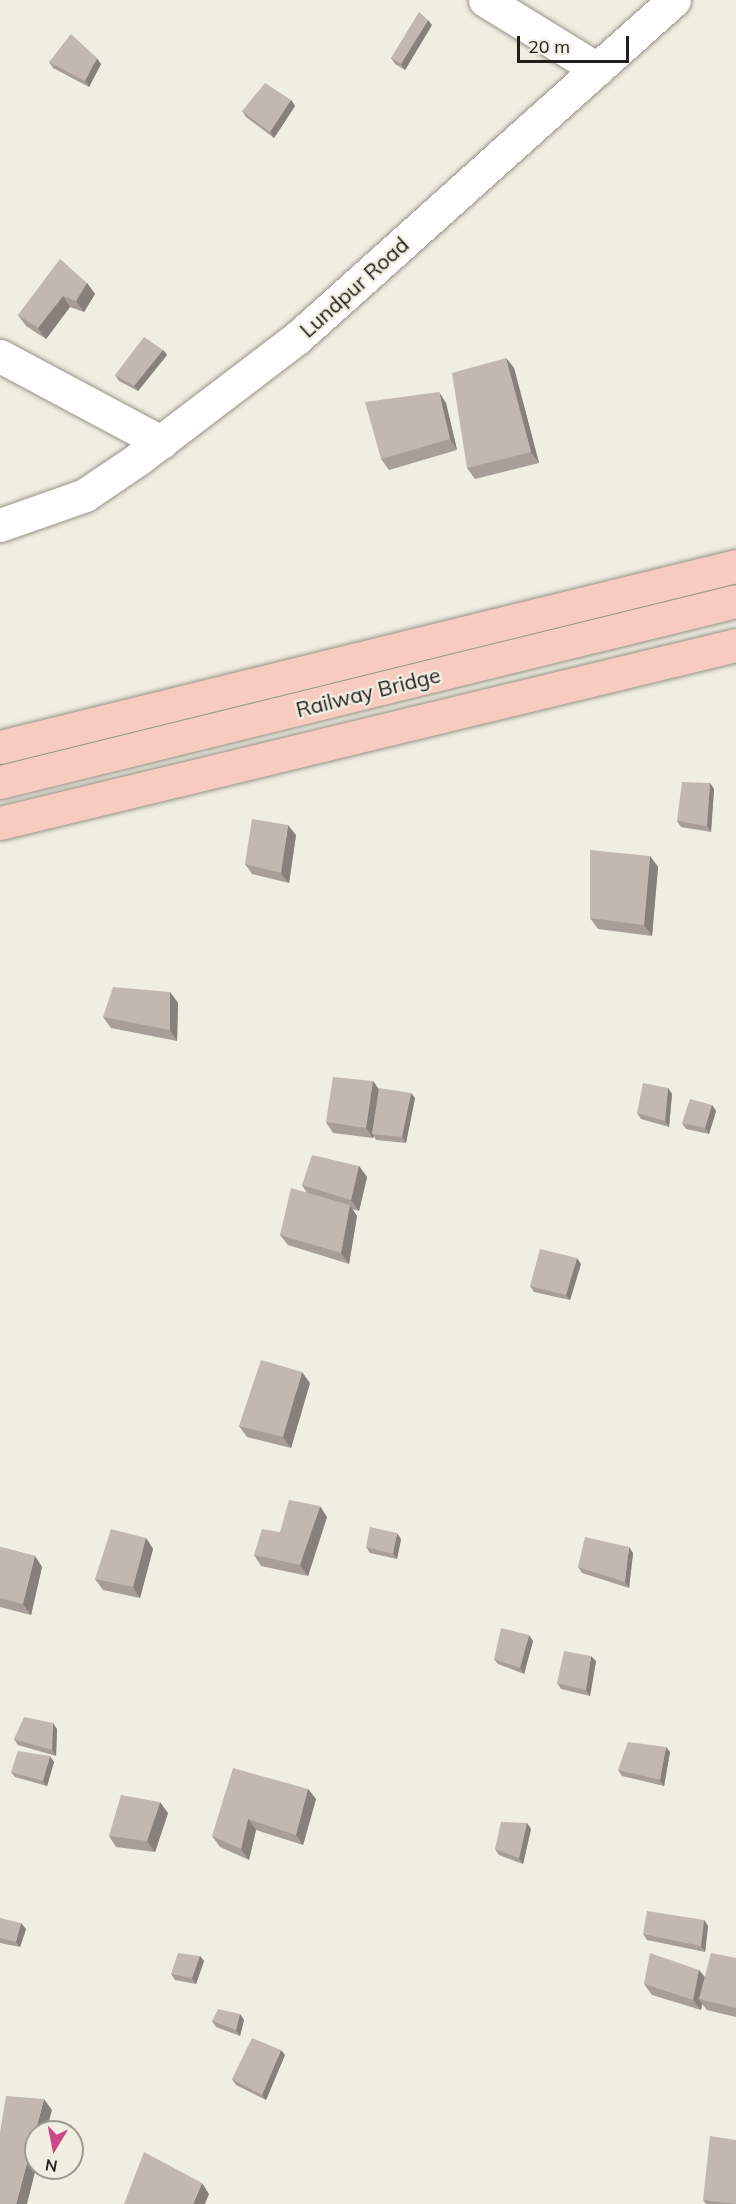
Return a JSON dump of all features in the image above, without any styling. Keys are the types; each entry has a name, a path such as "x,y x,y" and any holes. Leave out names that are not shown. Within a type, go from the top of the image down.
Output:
{"main road":[{"path":"0,747 736,566"},
{"name":"Railway Bridge","path":"0,782 736,601"},
{"path":"0,824 736,645"}],"street":[{"path":"485,0 597,69"},
{"name":"Lundpur Road","path":"0,525 85,495 161,442 297,338 674,0"},
{"path":"0,356 161,442"}],"building":[{"path":"419,12 428,20 401,64 391,58"},
{"path":"71,34 97,58 85,81 49,62"},
{"path":"265,83 291,100 270,132 242,111"},
{"path":"60,259 87,283 76,301 63,296 38,328 18,315"},
{"path":"144,337 163,350 134,386 115,375"},
{"path":"506,358 531,452 467,468 452,373"},
{"path":"439,392 450,439 381,459 365,402"},
{"path":"682,782 710,783 707,826 677,821"},
{"path":"252,819 288,825 281,873 245,864"},
{"path":"590,850 650,856 644,925 590,918"},
{"path":"113,987 170,992 170,1030 103,1017"},
{"path":"333,1077 373,1081 366,1128 326,1122"},
{"path":"643,1083 668,1088 665,1121 637,1113"},
{"path":"379,1088 411,1093 402,1137 372,1134"},
{"path":"690,1099 712,1105 705,1128 682,1123"},
{"path":"312,1155 359,1166 351,1200 302,1185"},
{"path":"291,1188 350,1205 341,1253 280,1235"},
{"path":"540,1249 577,1258 566,1295 530,1286"},
{"path":"261,1360 302,1372 283,1437 239,1426"},
{"path":"289,1500 320,1506 300,1565 254,1555 262,1529 280,1532"},
{"path":"370,1527 397,1533 393,1554 366,1547"},
{"path":"111,1529 146,1538 133,1587 95,1579"},
{"path":"585,1537 629,1547 625,1582 578,1567"},
{"path":"0,1547 35,1556 23,1604 0,1598"},
{"path":"501,1628 529,1635 520,1668 494,1659"},
{"path":"564,1651 591,1656 586,1690 557,1683"},
{"path":"24,1717 53,1723 52,1750 14,1739"},
{"path":"628,1742 666,1747 660,1780 618,1770"},
{"path":"18,1751 50,1756 43,1781 11,1772"},
{"path":"233,1768 308,1789 296,1835 248,1819 241,1849 212,1836"},
{"path":"121,1795 160,1802 147,1841 109,1836"},
{"path":"501,1822 527,1823 519,1858 495,1849"},
{"path":"647,1911 704,1920 701,1946 643,1934"},
{"path":"0,1918 21,1923 16,1942 0,1938"},
{"path":"178,1953 200,1956 192,1978 171,1974"},
{"path":"650,1953 699,1970 693,2000 644,1984"},
{"path":"711,1953 736,1958 736,2008 699,1999"},
{"path":"218,2009 240,2014 236,2030 212,2021"},
{"path":"252,2038 281,2050 262,2095 232,2079"},
{"path":"6,2096 44,2099 38,2120 24,2120 24,2174 16,2204 0,2204 0,2133"},
{"path":"710,2136 736,2140 736,2204 703,2200"},
{"path":"144,2152 202,2183 193,2204 124,2204"}]}
